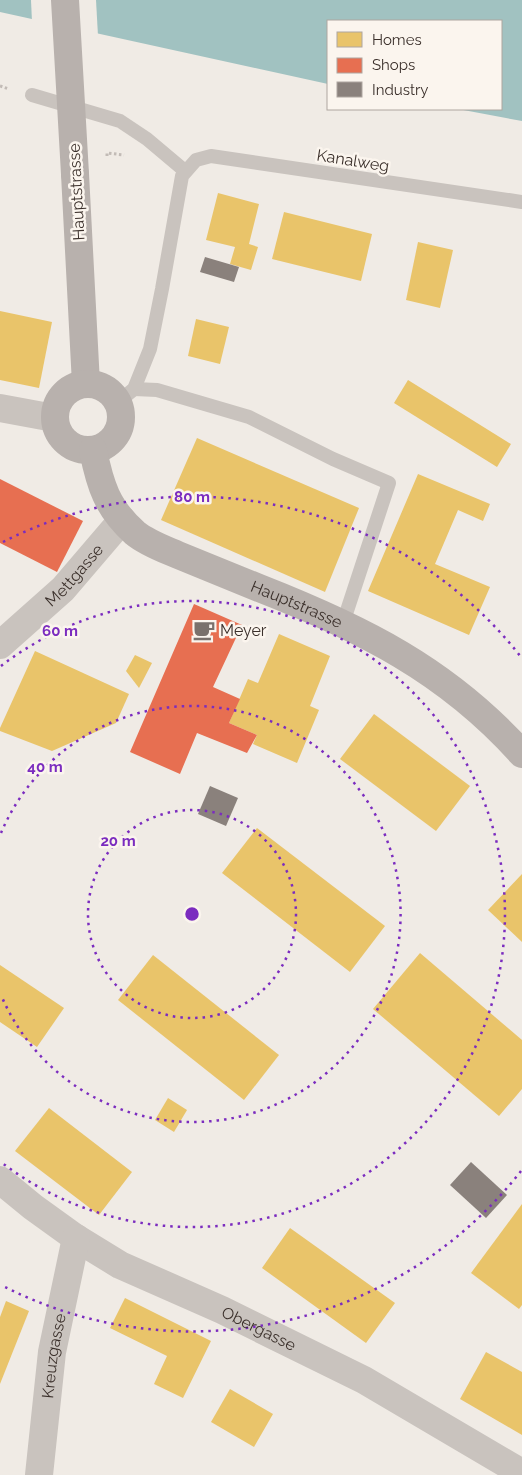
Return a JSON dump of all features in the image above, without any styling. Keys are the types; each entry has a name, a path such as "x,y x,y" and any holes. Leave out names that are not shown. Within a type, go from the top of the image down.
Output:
{"main road":[{"name":"Hauptstrasse","path":"65,0 86,384"},
{"path":"96,384 112,394 126,395 118,432 112,441 103,447 84,450 66,443 60,436 54,418 60,398 67,391 76,386 96,384"},
{"name":"Hauptstrasse","path":"93,450 100,482 112,509 136,534 151,543 343,623 413,661 445,683 480,711 522,754"}],"street":[{"path":"0,408 54,418"},
{"name":"Mettgasse","path":"0,645 34,617 63,589 122,520"},
{"name":"Obergasse","path":"0,1180 33,1208 76,1238 120,1265 222,1310 364,1380 522,1473"},
{"name":"Kreuzgasse","path":"39,1475 52,1352 76,1238"}],"lane":[{"path":"32,96 120,121 147,139 185,171 182,176 150,349 126,395"},
{"name":"Kanalweg","path":"185,171 196,160 211,156 376,182 522,202"},
{"path":"126,395 157,390 249,417 389,483 343,623"}],"water":[{"path":"0,0 522,0 522,121 463,110 502,110 502,20 327,20 327,84 0,12"}],"pier":[{"path":"31,0 96,0 98,36 32,22"}],"building: Homes":[{"path":"218,193 259,204 249,244 258,247 251,270 230,264 235,247 206,240"},
{"path":"284,212 372,234 361,281 272,259"},
{"path":"418,242 453,250 440,308 406,300"},
{"path":"0,311 52,322 39,388 0,380"},
{"path":"196,319 229,327 220,364 188,356"},
{"path":"408,380 511,444 497,467 394,403"},
{"path":"197,438 359,508 325,592 161,520"},
{"path":"418,474 490,504 483,521 458,510 435,564 490,587 469,635 368,591"},
{"path":"279,634 330,656 310,706 319,710 297,763 253,744 257,735 229,723 248,679 258,683"},
{"path":"35,651 129,694 116,723 52,751 0,731"},
{"path":"135,655 152,663 139,688 126,671"},
{"path":"374,714 470,786 436,831 340,759"},
{"path":"257,828 385,926 350,972 222,873"},
{"path":"522,874 522,942 488,910"},
{"path":"420,953 522,1040 522,1089 499,1116 373,1009"},
{"path":"153,955 279,1055 244,1100 118,1000"},
{"path":"0,965 64,1008 37,1047 0,1022"},
{"path":"168,1098 187,1110 174,1132 155,1120"},
{"path":"49,1108 132,1172 99,1215 15,1151"},
{"path":"522,1204 522,1305 519,1309 471,1273"},
{"path":"290,1228 395,1303 366,1343 262,1268"},
{"path":"125,1298 211,1341 183,1398 154,1384 167,1356 110,1328"},
{"path":"6,1301 29,1311 0,1384 0,1317"},
{"path":"486,1352 522,1372 522,1435 460,1399"},
{"path":"230,1389 273,1414 254,1447 211,1422"}],"building: Shops":[{"path":"0,479 83,521 57,572 0,543"},
{"path":"194,604 242,625 213,687 240,699 229,723 257,735 247,753 197,733 180,774 130,752"}],"building: Industry":[{"path":"205,257 239,267 234,282 200,272"},
{"path":"210,786 238,798 226,826 198,814"},
{"path":"471,1162 507,1195 486,1218 450,1185"}],"place":[{"name":"Meyer","path":"204,630"}]}
